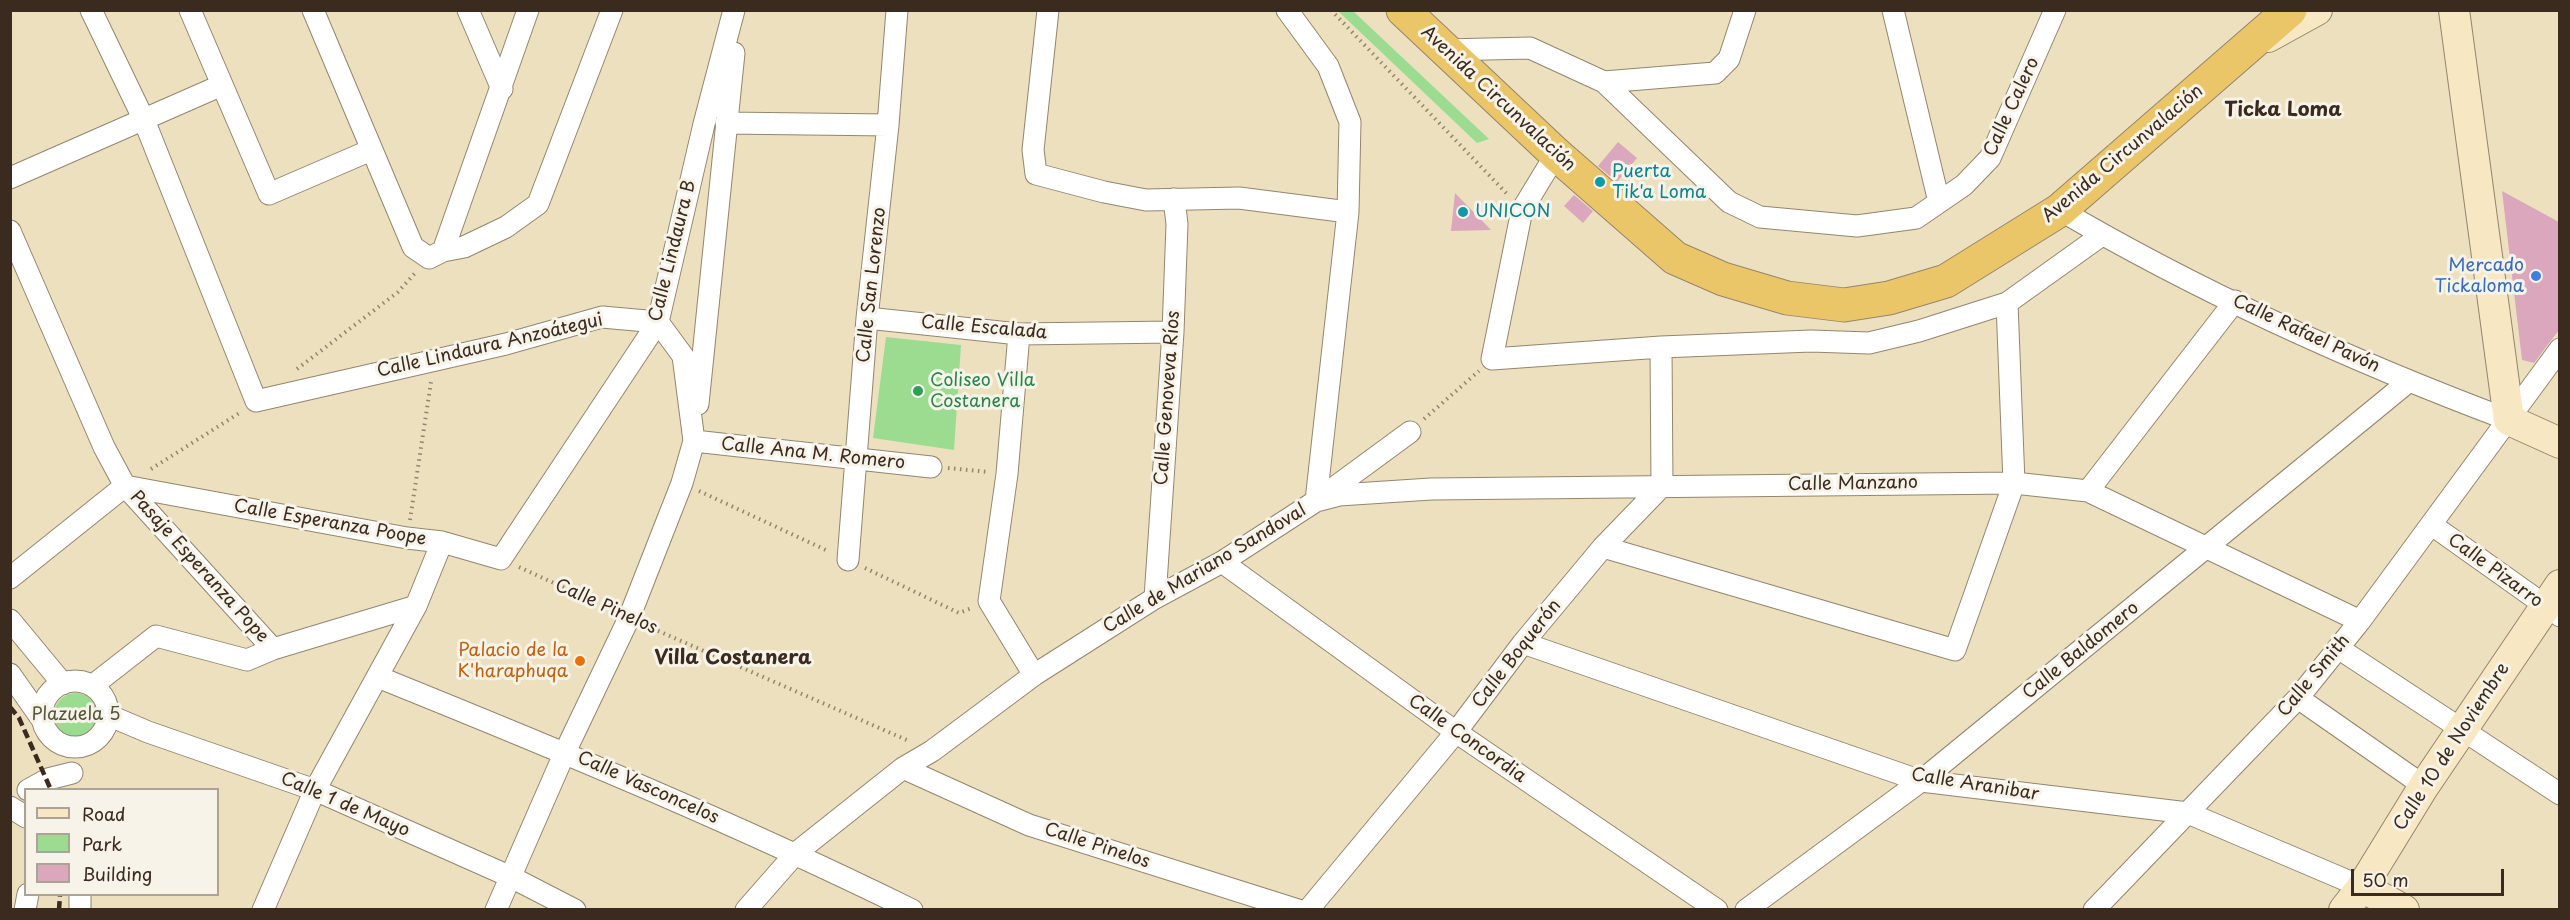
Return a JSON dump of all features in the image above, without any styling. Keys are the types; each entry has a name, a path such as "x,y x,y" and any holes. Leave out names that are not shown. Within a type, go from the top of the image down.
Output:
{"highway":[{"name":"Avenida Circunvalación","path":"1403,10 1556,154 1676,258 1723,279 1777,295 1844,305 1889,298 1946,281 2060,210 2290,10"}],"main road":[{"path":"2247,48 2317,10"},
{"path":"2454,10 2509,420"},
{"name":"Calle Rafael Pavón","path":"2509,420 2559,444"},
{"name":"Calle 10 de Noviembre","path":"2353,898 2462,729 2555,602"},
{"path":"2353,898 2404,909"}],"street":[{"name":"Calle Lindaura Anzoátegui","path":"91,10 144,120 256,401 506,344 602,317 658,322"},
{"path":"190,10 269,194 371,150"},
{"path":"313,10 413,247 429,258 443,251 464,247 506,227 538,204 612,10"},
{"path":"468,10 502,89"},
{"path":"443,251 528,10"},
{"name":"Calle Lindaura B","path":"694,441 736,10"},
{"name":"Calle Lindaura B","path":"501,559 658,322 704,124 736,10"},
{"name":"Calle San Lorenzo","path":"848,560 867,318 888,125 897,10"},
{"path":"1048,10 1033,150 1036,174 1104,192 1146,200 1239,198 1348,212"},
{"path":"1287,10 1328,66 1350,122 1348,212 1316,501"},
{"path":"1604,82 1715,73 1729,59 1745,10"},
{"path":"1893,10 1939,202"},
{"name":"Calle Calero","path":"1445,51 1530,48 1604,82 1729,202 1760,218 1857,226 1916,218 1964,185 1990,158 2055,10"},
{"path":"10,178 222,86"},
{"path":"726,123 888,125"},
{"path":"1556,154 1522,210 1492,359 1661,347 1811,341 1869,342 1919,331 2007,303 2102,235"},
{"name":"Calle Genoveva Ríos","path":"1155,598 1173,332 1177,224 1174,199"},
{"name":"Calle Rafael Pavón","path":"2060,210 2102,235 2235,301 2408,382 2509,420"},
{"path":"10,231 104,447 125,486 10,578"},
{"path":"2088,491 2235,301"},
{"path":"1603,547 1955,650 2014,483 2007,303"},
{"name":"Calle Escalada","path":"867,318 1008,331 1019,334 1173,332"},
{"path":"496,909 565,752 629,618 682,483 694,441 683,356 658,322"},
{"path":"1019,334 1007,474 989,601 1034,675"},
{"path":"1661,347 1662,486"},
{"name":"Calle Smith","path":"2094,909 2298,698 2360,621 2432,525 2559,349"},
{"name":"Calle Baldomero","path":"1746,909 1921,781 2408,382"},
{"name":"Calle de Mariano Sandoval","path":"746,909 796,853 903,768 932,751 1034,675 1155,598 1222,562 1316,501 1410,432"},
{"name":"Calle Ana M. Romero","path":"694,441 931,467"},
{"name":"Calle Manzano","path":"1316,501 1339,495 1431,489 1662,486 2014,483 2088,491 2360,621"},
{"name":"Calle Esperanza Poope","path":"125,486 407,538 442,542 416,606 315,790 263,909"},
{"name":"Pasaje Esperanza Pope","path":"125,486 273,649"},
{"name":"Calle Boquerón","path":"1308,909 1456,732 1523,643 1603,547 1662,486"},
{"name":"Calle Pizarro","path":"2432,525 2555,602"},
{"path":"442,542 501,559"},
{"name":"Calle Concordia","path":"1222,562 1456,732 1717,909"},
{"path":"92,686 156,636 247,660 273,649 416,606"},
{"path":"10,620 63,684"},
{"name":"Calle Aranibar","path":"1523,643 1921,781 2188,813 2353,898"},
{"path":"2338,648 2559,794"},
{"path":"10,674 43,721 49,736 70,748 84,746 96,740 105,729 108,715 105,700 92,686 82,682 63,684 47,696 43,705 43,721"},
{"name":"Calle Vasconcelos","path":"378,677 565,752 796,853 912,909"},
{"path":"2298,698 2424,786"},
{"name":"Calle 1 de Mayo","path":"108,715 148,732 315,790 575,909"},
{"path":"31,788 48,779 73,781 70,748"},
{"name":"Calle Pinelos","path":"903,768 1029,825 1298,909"},
{"path":"10,799 24,792"},
{"path":"10,807 24,816"}],"path":[{"path":"1331,10 1522,210"},
{"path":"1410,432 1492,359"},
{"path":"407,538 434,360"},
{"path":"931,467 1007,474"},
{"name":"Calle Pinelos","path":"501,559 629,618 932,751"}],"green space":[{"path":"1338,11 1353,11 1489,139 1477,143"},
{"name":"Coliseo Villa Costanera","path":"886,337 961,345 954,450 873,438"},
{"name":"Plazuela 5","path":"76,693 91,700 98,715 91,730 76,737 61,730 54,715 61,700"}],"building":[{"path":"1618,142 1637,158 1617,182 1598,166"},
{"name":"Mercado Tickaloma","path":"2502,191 2559,222 2559,330 2534,363 2522,360"},
{"name":"UNICON","path":"1455,193 1491,230 1451,231"},
{"path":"1574,195 1593,211 1583,223 1564,206"}],"railway":[{"path":"10,707 19,718 50,788"},
{"path":"59,910 60,896"}],"place":[{"name":"Puerta Tik'a Loma","path":"1600,182"},
{"name":"UNICON","path":"1463,212"},
{"name":"Mercado Tickaloma","path":"2536,276"},
{"name":"Coliseo Villa Costanera","path":"918,391"},
{"name":"Palacio de la K'haraphuqa","path":"580,661"}],"district":[{"name":"Ticka Loma","path":"2283,110"},
{"name":"Villa Costanera","path":"733,658"}]}
